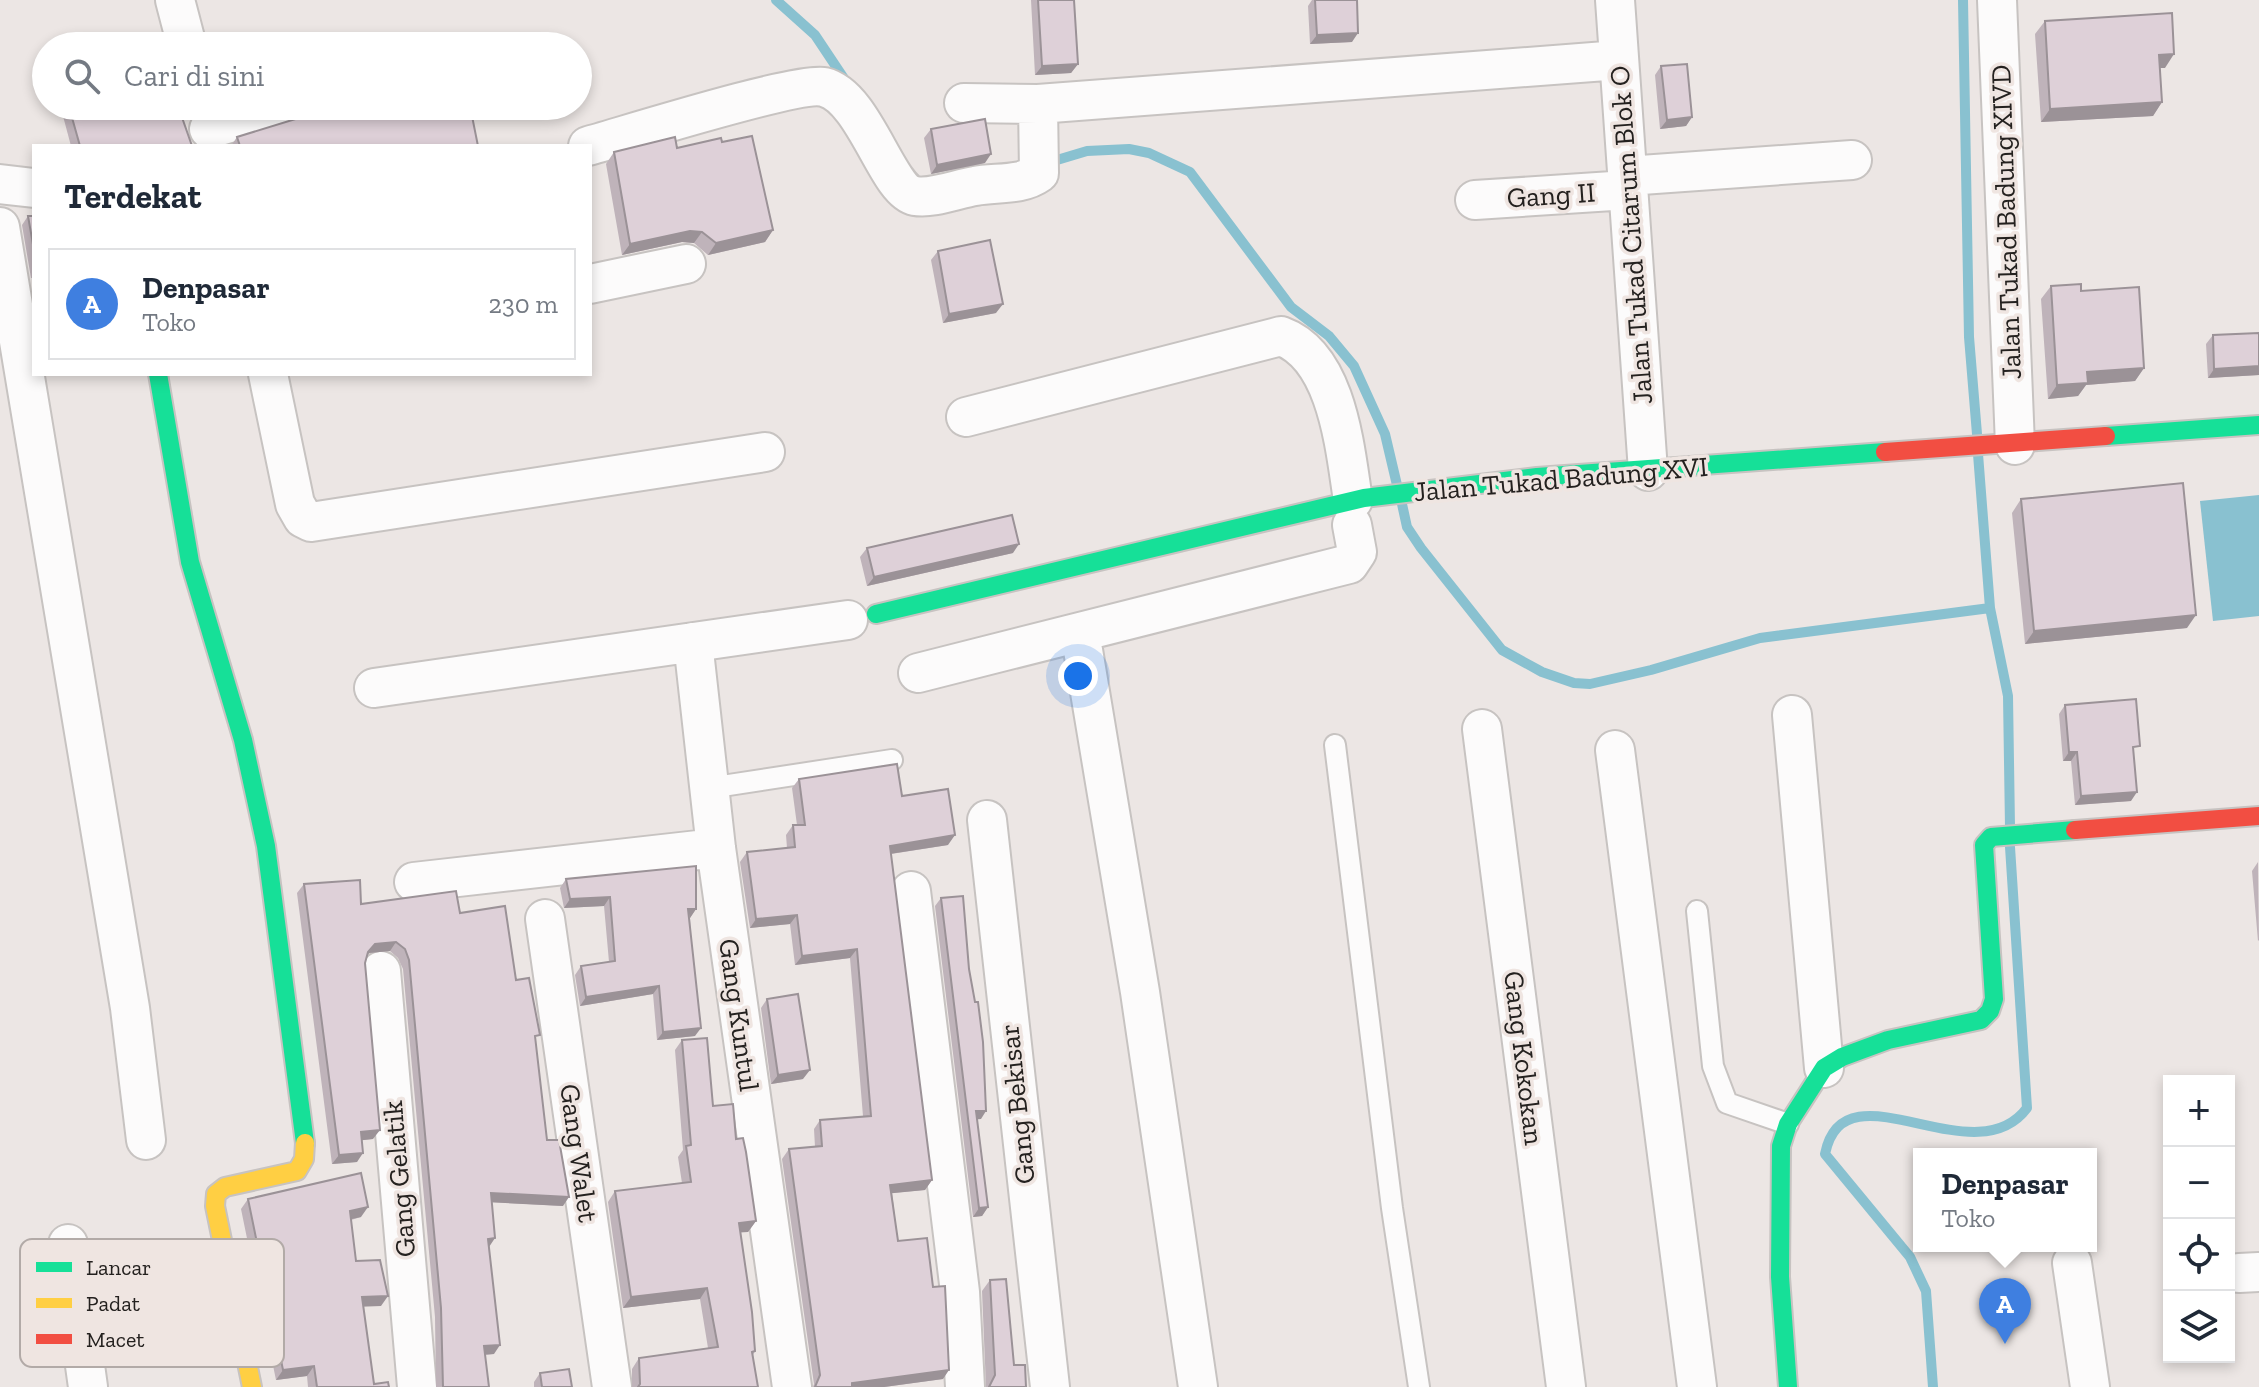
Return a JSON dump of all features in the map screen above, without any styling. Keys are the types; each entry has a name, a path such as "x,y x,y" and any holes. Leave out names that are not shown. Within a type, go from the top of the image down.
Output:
{"street":[{"path":"175,0 183,32"},
{"name":"Jalan Tukad Citarum Blok O","path":"1615,0 1648,471"},
{"name":"Jalan Tukad Badung XIVD","path":"1997,0 2005,445"},
{"path":"964,103 1038,118 1619,60"},
{"path":"592,145 788,91 823,86 832,90 859,116 908,195 919,197 1027,181 1039,173 1038,118"},
{"path":"209,127 235,120"},
{"name":"Gang II","path":"1475,200 1852,160"},
{"path":"0,184 32,188"},
{"path":"0,227 130,1008 146,1140"},
{"path":"592,284 686,264"},
{"path":"918,673 1349,564 1357,552 1356,507 1336,407 1312,361 1294,341 1281,336 966,417"},
{"path":"158,376 190,562 243,740 266,846 305,1144 304,1159 297,1171 225,1187 216,1194 215,1206 222,1239"},
{"path":"268,376 295,504 303,518 311,522 765,452"},
{"name":"Jalan Tukad Badung XVI","path":"862,617 1432,490 1537,477 2259,425"},
{"path":"374,688 862,617"},
{"path":"1080,632 1140,992 1198,1387"},
{"name":"Gang Kuntul","path":"693,642 716,848 792,1387"},
{"path":"1792,715 1824,1068"},
{"name":"Gang Kokokan","path":"1482,729 1566,1387"},
{"path":"1615,750 1697,1387"},
{"path":"1788,1387 1780,1277 1781,1146 1788,1124 1824,1068 1842,1057 1888,1040 1981,1020 1990,1011 1994,999 1984,845 1991,837 2259,816"},
{"name":"Gang Bekisar","path":"987,820 1050,1387"},
{"path":"414,882 716,848"},
{"path":"911,891 960,1292 965,1387"},
{"name":"Gang Walet","path":"545,919 612,1387"},
{"name":"Gang Gelatik","path":"381,971 417,1387"},
{"path":"2072,1263 2090,1387"},
{"path":"85,1367 88,1387"},
{"path":"248,1367 252,1387"}],"lane":[{"path":"1335,745 1392,1208 1419,1387"},
{"path":"709,788 892,760"},
{"path":"1697,911 1713,1066 1727,1103 1741,1111 1788,1124"}],"water":[{"path":"2259,495 2259,616 2213,621 2200,501"}],"building":[{"path":"1038,0 1074,0 1078,64 1042,66"},
{"path":"1315,0 1357,0 1358,33 1317,35"},
{"path":"2172,13 2174,54 2159,55 2162,102 2050,109 2045,21"},
{"path":"1687,64 1692,117 1667,120 1661,66"},
{"path":"985,119 991,154 937,165 931,129"},
{"path":"73,120 183,120 191,144 79,144"},
{"path":"292,120 473,120 478,144 239,144 237,137"},
{"path":"752,136 773,230 716,243 702,232 690,231 630,244 614,152 675,137 677,148 721,138 722,142"},
{"path":"28,216 32,216 32,239"},
{"path":"990,240 1003,304 949,314 938,251"},
{"path":"2081,284 2081,291 2139,287 2144,368 2087,372 2088,383 2057,385 2051,286"},
{"path":"2259,333 2259,366 2214,369 2213,335"},
{"path":"2183,483 2196,615 2034,631 2021,499"},
{"path":"1012,515 1019,544 874,577 867,548"},
{"path":"2136,699 2140,746 2133,747 2137,792 2081,796 2077,752 2069,752 2065,705"},
{"path":"897,764 902,796 948,789 955,835 890,846 932,1180 890,1185 898,1241 927,1238 933,1287 945,1286 949,1370 852,1383 852,1387 815,1387 820,1375 789,1149 822,1146 820,1120 871,1116 857,949 802,956 797,915 756,919 747,852 795,847 793,825 805,825 799,779"},
{"path":"696,866 696,909 688,909 701,1028 663,1032 659,986 586,997 581,966 615,961 610,897 570,899 566,879"},
{"path":"360,880 361,904 456,891 460,913 505,906 516,980 529,978 540,1035 535,1036 547,1140 559,1140 569,1197 491,1193 495,1238 488,1239 500,1345 484,1346 489,1387 443,1387 441,1308 409,960 405,949 396,942 375,944 368,952 365,963 380,1130 361,1132 363,1153 339,1155 304,884"},
{"path":"963,896 969,969 975,1002 978,1002 983,1042 986,1111 976,1111 988,1207 979,1208 941,898"},
{"path":"798,994 810,1070 778,1075 767,999"},
{"path":"707,1038 713,1106 733,1104 736,1139 743,1138 746,1152 756,1221 739,1223 752,1312 755,1351 752,1352 758,1387 638,1387 639,1358 718,1347 707,1288 631,1297 615,1191 691,1182 686,1146 691,1145 682,1040"},
{"path":"361,1173 368,1207 350,1211 356,1261 380,1260 388,1296 362,1297 374,1384 388,1382 389,1387 317,1387 314,1366 283,1370 284,1239 256,1239 248,1199"},
{"path":"1006,1279 1014,1365 1025,1365 1026,1387 989,1387 995,1375 990,1280"},
{"path":"569,1369 572,1387 542,1387 540,1373"}],"waterway":[{"path":"776,0 815,35 847,83"},
{"path":"1963,0 1969,337 1977,434"},
{"path":"1047,163 1087,151 1129,149 1149,153 1190,172 1291,307 1329,336 1354,366 1385,434 1397,485"},
{"path":"1978,454 1990,608 2008,696 2010,827"},
{"path":"1402,504 1407,527 1421,548 1502,650 1542,672 1574,683 1590,684 1651,670 1760,638 1990,608"},
{"path":"1933,1387 1926,1291 1910,1257 1825,1154 1837,1128 1857,1117 1883,1117 1976,1132 2004,1127 2027,1108 2010,847"}],"traffic: fast":[{"path":"158,376 190,562 243,740 266,846 305,1143"},
{"path":"2106,436 2259,425"},
{"path":"876,614 1364,498 1537,477 1885,452"},
{"path":"1788,1387 1780,1277 1781,1146 1788,1124 1824,1068 1842,1057 1888,1040 1981,1020 1990,1011 1994,999 1984,845 1991,837 2075,830"}],"traffic: slow":[{"path":"222,1239 215,1206 216,1194 225,1187 297,1171 304,1159 305,1143"},
{"path":"248,1367 252,1387"}],"traffic: jam":[{"path":"1885,452 2106,436"},
{"path":"2075,830 2259,816"}],"place":[{"name":"Denpasar","path":"2005,1344"}]}
